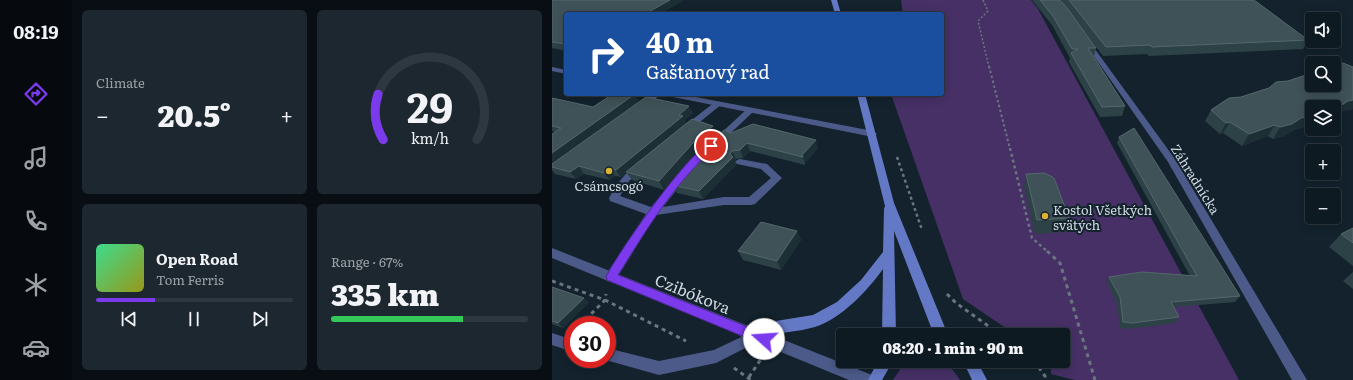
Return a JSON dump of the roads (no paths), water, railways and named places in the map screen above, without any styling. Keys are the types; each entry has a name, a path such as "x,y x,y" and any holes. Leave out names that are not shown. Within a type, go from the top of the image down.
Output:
{"main road":[{"path":"834,0 837,12"},
{"path":"862,96 873,134 889,203 938,328"},
{"path":"889,203 889,328"},
{"path":"750,334 815,321 841,306 864,284 889,253"},
{"path":"875,380 881,368"},
{"path":"974,368 980,380"}],"street":[{"name":"Záhradnícka","path":"1081,32 1172,161 1300,380"},
{"path":"552,69 564,72"},
{"path":"632,112 654,96"},
{"path":"678,96 873,134"},
{"path":"681,133 718,104"},
{"path":"611,277 653,212 701,155 750,110"},
{"path":"701,155 713,157"},
{"path":"649,160 626,179 614,198 653,212 724,201 751,201 777,178 764,166 740,162"},
{"name":"Czibókova","path":"552,253 867,380"},
{"path":"616,357 659,368 716,356 750,334"},
{"path":"552,339 564,343"}],"place":[{"name":"Csámcsogó","path":"609,171"},
{"name":"Kostol Všetkých svätých","path":"1045,216"}]}
